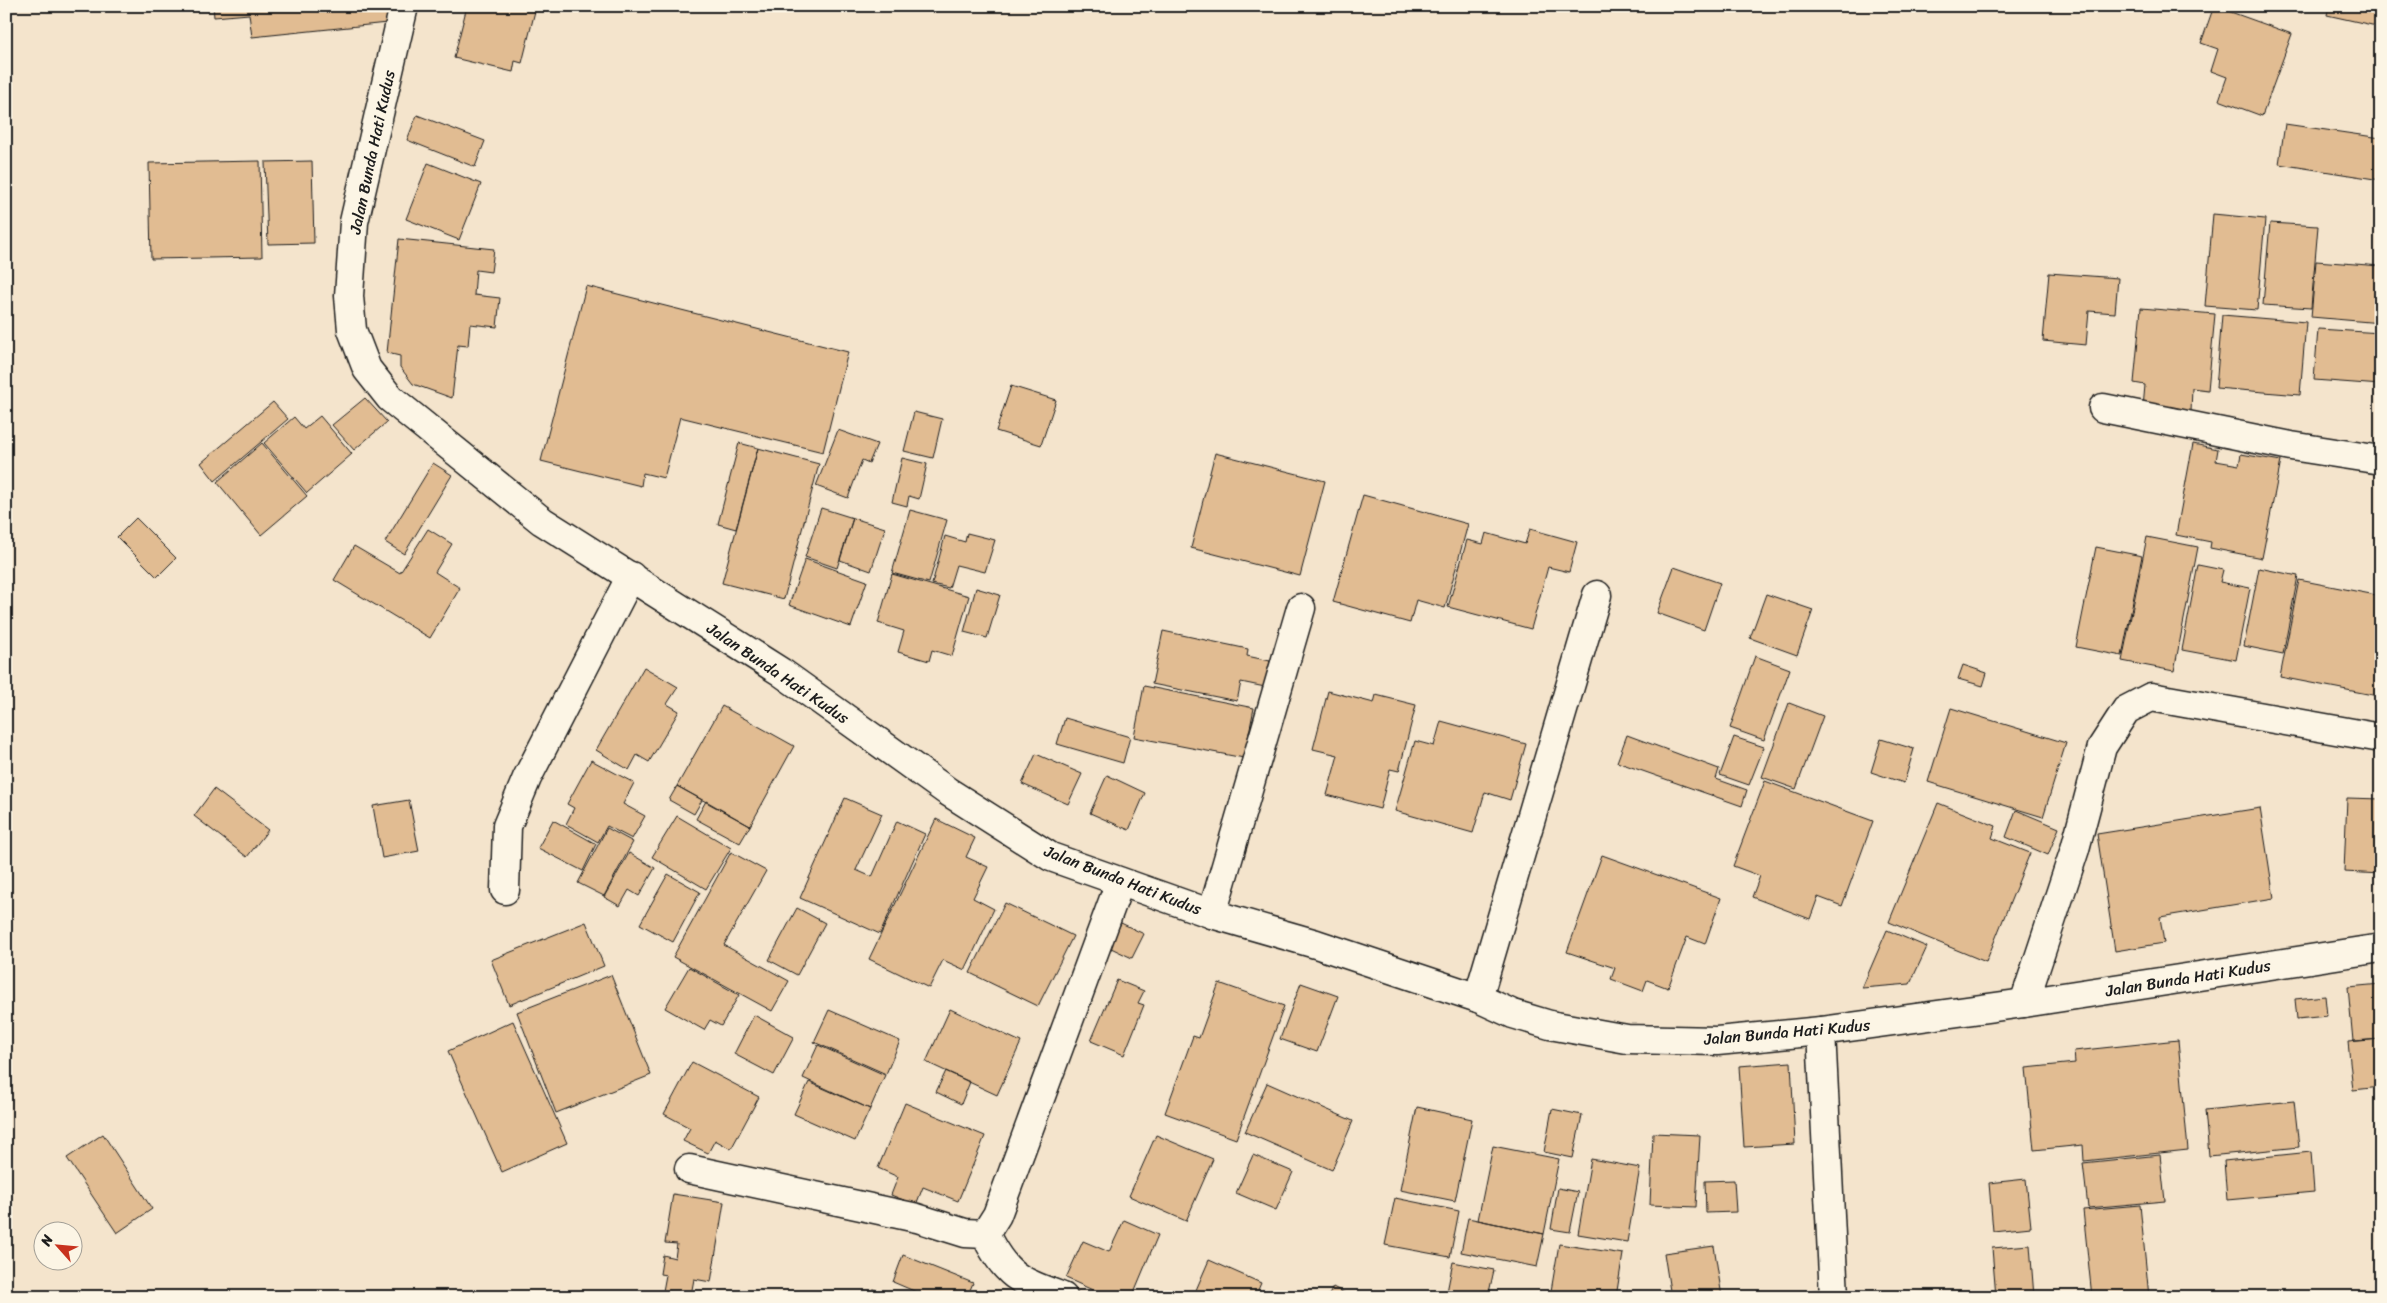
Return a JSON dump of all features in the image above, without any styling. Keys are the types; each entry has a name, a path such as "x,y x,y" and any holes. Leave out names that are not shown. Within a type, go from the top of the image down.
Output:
{"street":[{"name":"Jalan Bunda Hati Kudus","path":"404,6 354,222 349,296 352,330 367,369 390,398 542,521 781,672 947,791 1051,857 1212,914 1316,944 1478,998 1513,1014 1550,1025 1627,1039 1717,1041 1821,1031 2024,1003 2381,948"},
{"path":"2103,408 2291,446 2381,460"},
{"path":"505,890 507,826 527,778 631,576"},
{"path":"1478,998 1597,596"},
{"path":"1212,914 1302,608"},
{"path":"2024,1003 2075,849 2102,747 2126,710 2151,697 2381,738"},
{"path":"985,1234 997,1215 1120,882"},
{"path":"1821,1031 1834,1297"},
{"path":"689,1169 917,1218 965,1232 985,1234"},
{"path":"985,1234 994,1253 1006,1270 1018,1279 1063,1297"}],"building":[{"path":"213,6 386,6 387,23 252,37 249,14 214,17"},
{"path":"467,6 536,7 522,63 515,61 513,72 454,58"},
{"path":"2214,6 2292,34 2262,116 2219,100 2227,77 2211,71 2218,49 2201,43"},
{"path":"2282,6 2305,6 2302,13"},
{"path":"2329,6 2381,6 2381,27 2327,15"},
{"path":"417,115 485,141 475,167 407,140"},
{"path":"2285,124 2381,138 2381,180 2279,164"},
{"path":"260,161 262,257 151,259 149,163"},
{"path":"312,161 314,243 268,244 265,162"},
{"path":"428,163 481,184 459,240 406,219"},
{"path":"2213,214 2265,219 2257,310 2205,306"},
{"path":"2270,223 2318,226 2311,308 2263,305"},
{"path":"399,239 494,249 491,272 476,270 474,295 500,298 497,327 470,324 468,346 458,345 452,398 413,384 400,367 400,356 387,353"},
{"path":"2316,261 2381,266 2381,323 2311,317"},
{"path":"2049,273 2118,278 2115,313 2089,311 2086,345 2043,341"},
{"path":"586,286 848,352 823,452 680,417 664,478 643,473 641,486 541,461"},
{"path":"2141,308 2215,314 2208,390 2192,388 2191,412 2143,408 2145,385 2134,383"},
{"path":"2222,315 2306,322 2300,395 2216,388"},
{"path":"2318,329 2381,333 2381,385 2314,380"},
{"path":"1011,386 1056,400 1041,445 996,431"},
{"path":"365,398 387,422 354,450 332,425"},
{"path":"273,402 288,419 215,481 201,463"},
{"path":"914,412 942,419 933,458 904,451"},
{"path":"320,416 352,454 307,493 264,443 294,417 304,429"},
{"path":"838,430 877,444 869,463 862,460 848,498 816,486"},
{"path":"262,443 307,496 261,535 217,482"},
{"path":"739,443 758,448 736,529 718,524"},
{"path":"2193,444 2218,449 2216,461 2239,465 2241,454 2281,461 2262,558 2210,548 2211,542 2176,535"},
{"path":"758,448 819,464 784,599 722,583"},
{"path":"1215,453 1325,481 1300,576 1191,548"},
{"path":"902,458 927,464 919,499 909,496 907,506 892,502"},
{"path":"433,463 452,475 404,554 385,542"},
{"path":"1363,495 1468,524 1445,608 1416,600 1410,623 1333,602"},
{"path":"821,508 853,518 837,568 805,557"},
{"path":"910,510 947,520 929,583 892,573"},
{"path":"136,518 176,558 157,577 117,537"},
{"path":"853,518 885,528 871,571 840,560"},
{"path":"428,529 452,544 435,572 460,588 430,638 334,580 354,546 400,573"},
{"path":"1530,529 1577,542 1569,572 1548,567 1531,629 1448,607 1467,540 1483,544 1486,533 1525,544"},
{"path":"967,533 995,540 985,572 956,565 949,588 932,584 945,536 965,542"},
{"path":"2147,537 2198,547 2174,671 2122,661"},
{"path":"2096,547 2142,556 2122,656 2076,647"},
{"path":"805,559 867,581 851,627 789,605"},
{"path":"2198,565 2223,570 2220,582 2250,588 2236,660 2182,650"},
{"path":"1674,567 1720,583 1704,630 1657,613"},
{"path":"2259,568 2298,576 2283,654 2244,646"},
{"path":"892,574 969,596 952,656 932,650 929,661 898,652 904,631 878,623"},
{"path":"2299,580 2381,596 2381,681 2378,696 2280,677"},
{"path":"976,588 1000,595 987,638 964,632"},
{"path":"1766,594 1813,610 1797,655 1750,638"},
{"path":"1163,631 1248,649 1247,656 1270,661 1265,687 1241,682 1237,701 1152,684"},
{"path":"1755,656 1790,669 1764,740 1730,728"},
{"path":"1963,665 1987,673 1983,686 1958,679"},
{"path":"644,667 678,687 667,704 679,711 649,762 637,755 629,770 596,750"},
{"path":"1144,686 1254,708 1244,758 1134,737"},
{"path":"1328,691 1374,703 1376,695 1416,705 1399,771 1390,769 1380,809 1327,795 1338,755 1313,749"},
{"path":"1789,703 1823,716 1796,789 1762,777"},
{"path":"722,706 794,746 750,826 677,786"},
{"path":"1951,708 2066,743 2043,817 1928,782"},
{"path":"1065,718 1130,737 1123,763 1057,744"},
{"path":"1441,721 1526,744 1510,800 1485,792 1473,833 1395,811 1415,741 1434,746"},
{"path":"1627,735 1719,769 1716,779 1747,790 1742,806 1617,762"},
{"path":"1734,737 1764,747 1749,785 1720,775"},
{"path":"1881,739 1914,749 1904,783 1871,772"},
{"path":"1036,754 1082,774 1068,804 1022,784"},
{"path":"591,760 634,783 623,804 645,816 632,839 607,826 598,842 566,824 574,808 567,804"},
{"path":"1107,775 1145,793 1129,830 1090,813"},
{"path":"1765,781 1873,821 1842,906 1818,897 1810,919 1752,897 1760,876 1733,866"},
{"path":"677,786 702,800 694,814 669,800"},
{"path":"214,789 268,830 247,857 194,816"},
{"path":"845,798 882,814 856,870 872,877 897,821 925,834 880,934 800,898"},
{"path":"2347,798 2381,799 2381,874 2344,872"},
{"path":"409,800 419,851 382,858 373,806"},
{"path":"706,801 750,826 740,843 696,819"},
{"path":"1938,803 1996,826 1992,838 2030,853 1986,962 1889,922"},
{"path":"2260,808 2274,898 2160,917 2164,943 2115,951 2097,834"},
{"path":"2016,810 2059,828 2048,855 2006,837"},
{"path":"677,816 731,848 706,889 652,857"},
{"path":"936,819 975,838 966,857 988,867 973,898 994,909 965,970 943,960 929,988 869,959"},
{"path":"553,820 596,844 583,871 538,848"},
{"path":"607,828 633,842 604,896 578,883"},
{"path":"731,852 766,871 724,945 789,981 772,1011 673,957"},
{"path":"629,853 655,868 639,896 629,890 620,906 604,897"},
{"path":"1602,855 1721,898 1705,944 1687,937 1668,988 1647,980 1643,991 1611,979 1615,968 1567,952"},
{"path":"668,874 700,892 673,942 640,924"},
{"path":"1005,903 1073,936 1038,1006 970,973"},
{"path":"797,908 825,923 797,975 769,960"},
{"path":"586,922 604,966 509,1005 491,960"},
{"path":"1121,923 1144,934 1132,958 1109,947"},
{"path":"1887,930 1927,947 1910,984 1862,988"},
{"path":"689,967 739,995 721,1026 710,1020 704,1030 665,1008"},
{"path":"611,975 651,1075 556,1113 517,1012"},
{"path":"1117,980 1144,991 1138,1003 1144,1005 1124,1055 1091,1041"},
{"path":"1219,983 1284,1006 1236,1139 1165,1113 1193,1036 1199,1038"},
{"path":"1301,983 1338,996 1317,1052 1280,1039"},
{"path":"2381,984 2381,1039 2353,1041 2348,987"},
{"path":"2325,996 2327,1016 2297,1019 2295,999"},
{"path":"950,1009 1021,1042 997,1095 926,1062"},
{"path":"829,1010 900,1041 886,1074 814,1042"},
{"path":"754,1015 794,1037 774,1075 734,1054"},
{"path":"513,1021 567,1143 502,1172 448,1051"},
{"path":"2381,1039 2381,1087 2353,1090 2348,1042"},
{"path":"2178,1040 2188,1150 2084,1161 2083,1145 2034,1150 2026,1068 2075,1063 2074,1051"},
{"path":"818,1045 885,1075 870,1109 803,1078"},
{"path":"692,1062 759,1097 731,1149 715,1140 708,1153 683,1141 690,1128 664,1114"},
{"path":"1791,1062 1795,1144 1744,1147 1739,1066"},
{"path":"946,1071 970,1082 961,1104 936,1092"},
{"path":"809,1082 870,1109 855,1141 794,1114"},
{"path":"1267,1083 1353,1121 1332,1170 1245,1132"},
{"path":"2294,1101 2299,1147 2209,1156 2205,1110"},
{"path":"905,1103 985,1136 958,1201 923,1187 916,1205 891,1195 898,1177 878,1168"},
{"path":"1417,1107 1472,1119 1455,1201 1400,1190"},
{"path":"1552,1109 1582,1115 1573,1158 1544,1152"},
{"path":"1653,1133 1700,1135 1696,1207 1650,1205"},
{"path":"103,1134 152,1209 117,1233 67,1158"},
{"path":"1156,1135 1213,1159 1186,1221 1129,1196"},
{"path":"1493,1146 1559,1159 1544,1234 1478,1220"},
{"path":"2311,1152 2314,1192 2227,1200 2224,1161"},
{"path":"1253,1155 1293,1172 1276,1210 1236,1193"},
{"path":"2160,1155 2165,1201 2088,1208 2083,1163"},
{"path":"1591,1159 1640,1168 1627,1242 1578,1234"},
{"path":"2026,1179 2031,1227 1993,1231 1989,1183"},
{"path":"1734,1180 1736,1212 1706,1213 1705,1181"},
{"path":"1558,1188 1578,1192 1570,1232 1551,1229"},
{"path":"673,1194 724,1202 711,1282 694,1279 691,1295 663,1291 666,1275 660,1274 663,1255 675,1258 677,1244 665,1243"},
{"path":"1395,1198 1459,1211 1450,1257 1385,1245"},
{"path":"2140,1205 2149,1297 2092,1297 2083,1210"},
{"path":"1468,1218 1544,1234 1537,1267 1461,1252"},
{"path":"1124,1220 1158,1235 1132,1297 1108,1297 1066,1278 1083,1241 1109,1252"},
{"path":"1559,1244 1623,1254 1616,1297 1550,1297"},
{"path":"2030,1245 2034,1297 1996,1297 1992,1248"},
{"path":"1714,1246 1722,1297 1671,1297 1664,1253"},
{"path":"903,1255 973,1283 967,1297 928,1297 893,1282"},
{"path":"1209,1260 1261,1283 1255,1297 1193,1297"},
{"path":"1453,1262 1494,1270 1488,1297 1446,1297"},
{"path":"1333,1287 1352,1297 1328,1297"},
{"path":"873,1289 896,1297 870,1297"},
{"path":"1822,1289 1823,1297 1760,1297"}]}
